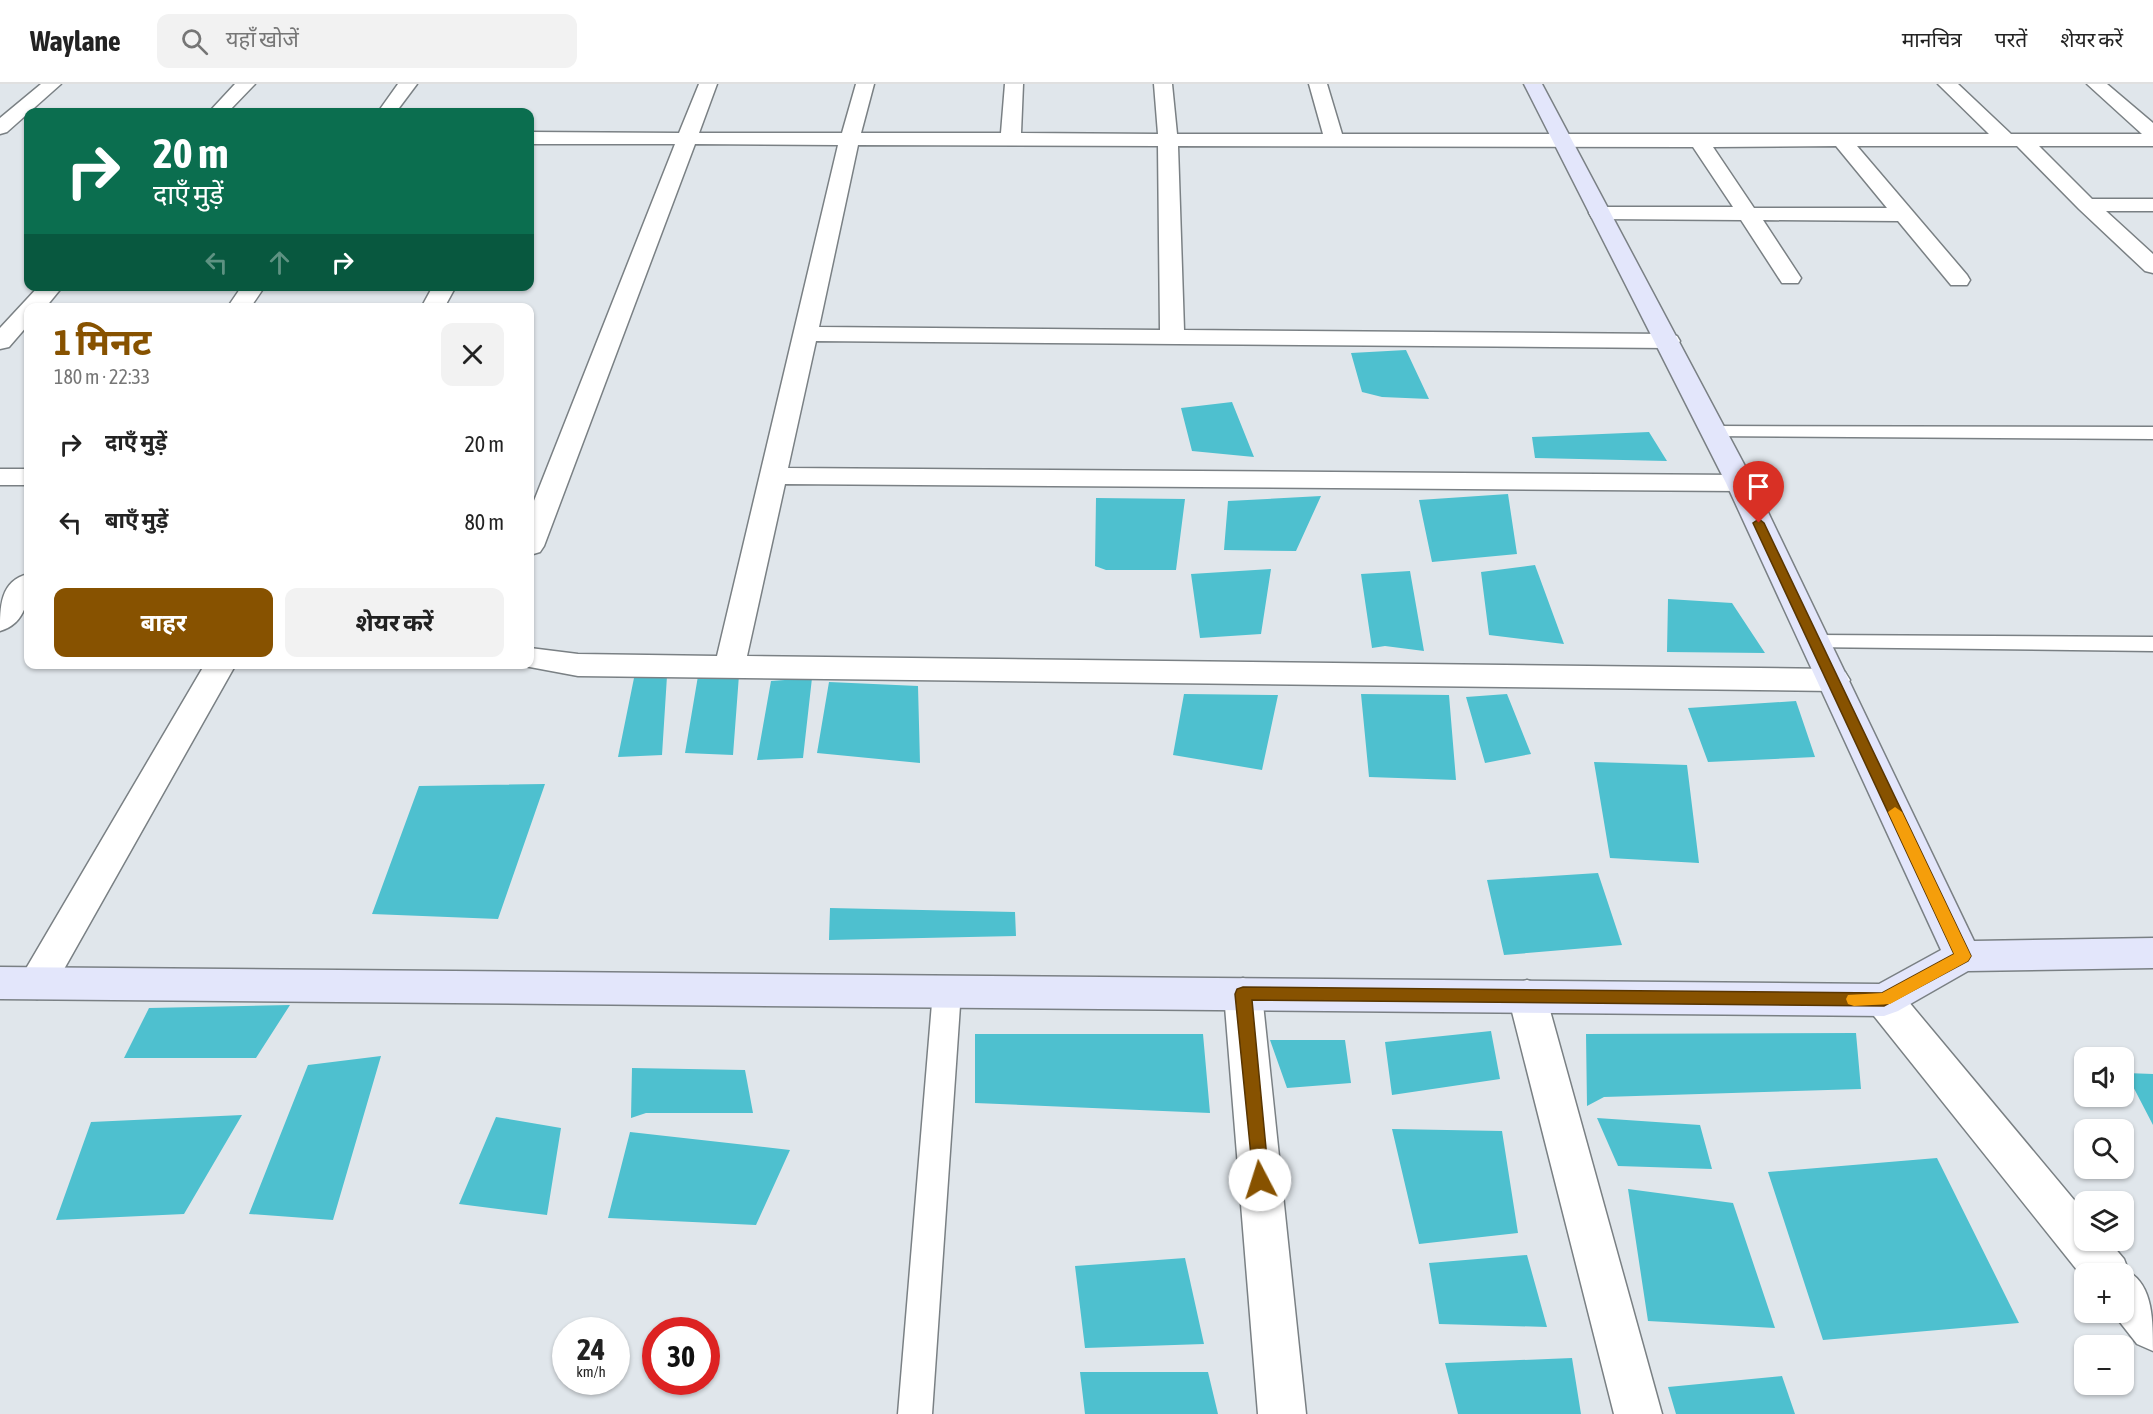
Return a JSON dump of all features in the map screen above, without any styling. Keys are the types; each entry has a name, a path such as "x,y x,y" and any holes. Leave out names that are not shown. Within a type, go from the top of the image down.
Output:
{"street":[{"path":"0,128 52,84"},
{"path":"222,108 246,84"},
{"path":"390,108 408,84"},
{"path":"534,536 708,84"},
{"path":"730,665 850,138 865,84"},
{"path":"1011,139 1014,84"},
{"path":"1163,84 1168,139 1172,337"},
{"path":"1318,84 1334,140"},
{"path":"1533,84 1740,483 1963,956"},
{"path":"1947,84 2014,140 2153,266"},
{"path":"2096,84 2153,133"},
{"path":"534,141 686,138 1563,141 2153,140"},
{"path":"1841,140 1959,280"},
{"path":"1699,141 1790,278"},
{"path":"2086,205 2153,205"},
{"path":"1600,213 1903,215"},
{"path":"37,303 47,291"},
{"path":"0,342 24,316"},
{"path":"805,334 1668,341"},
{"path":"772,476 1740,483"},
{"path":"0,477 24,477"},
{"path":"0,621 24,588"},
{"path":"534,659 578,665 730,665 1834,680"},
{"path":"37,983 218,669"},
{"path":"0,983 1884,1000 1963,956 2153,953"},
{"path":"1243,994 1282,1414"},
{"path":"1527,996 1638,1414"},
{"path":"1884,1000 2100,1263"},
{"path":"2134,1304 2153,1328"}],"lane":[{"path":"1714,432 2153,433"},
{"path":"1815,642 2153,644"},
{"path":"915,1414 946,991"}],"building":[{"path":"1406,350 1429,399 1382,397 1362,392 1351,353"},
{"path":"1232,402 1254,457 1192,451 1181,408"},
{"path":"1649,432 1667,461 1535,458 1532,437"},
{"path":"1508,494 1517,554 1432,562 1419,500"},
{"path":"1321,496 1296,551 1224,550 1228,501"},
{"path":"1096,498 1185,499 1176,570 1106,570 1095,566"},
{"path":"1535,565 1564,644 1489,635 1481,572"},
{"path":"1271,569 1261,634 1200,638 1191,574"},
{"path":"1410,571 1424,651 1385,646 1372,648 1361,574"},
{"path":"1668,599 1732,603 1765,653 1667,652"},
{"path":"739,675 733,755 685,753 698,676"},
{"path":"667,676 662,755 618,757 634,678"},
{"path":"812,678 803,758 757,760 771,681"},
{"path":"829,682 918,686 920,763 817,753"},
{"path":"1184,694 1278,695 1262,770 1173,755"},
{"path":"1361,694 1449,695 1456,780 1369,777"},
{"path":"1507,694 1531,754 1485,763 1466,697"},
{"path":"1796,701 1815,757 1708,762 1688,708"},
{"path":"1594,762 1687,765 1699,863 1610,858"},
{"path":"545,784 498,919 372,914 419,786"},
{"path":"1598,873 1622,945 1504,955 1487,880"},
{"path":"830,908 1015,912 1016,936 829,940"},
{"path":"290,1005 256,1058 124,1058 149,1008"},
{"path":"1491,1031 1500,1079 1392,1095 1385,1042"},
{"path":"1856,1033 1861,1089 1604,1097 1587,1106 1586,1034"},
{"path":"975,1034 1203,1034 1210,1113 975,1103"},
{"path":"1270,1040 1345,1040 1351,1083 1287,1088"},
{"path":"381,1056 333,1220 249,1214 308,1065"},
{"path":"632,1068 745,1070 753,1113 646,1113 631,1118"},
{"path":"2134,1073 2153,1074 2153,1125 2134,1088"},
{"path":"242,1115 184,1214 56,1220 91,1122"},
{"path":"496,1117 561,1128 547,1215 459,1204"},
{"path":"1597,1118 1700,1125 1712,1169 1618,1166"},
{"path":"1392,1129 1502,1131 1518,1233 1419,1244"},
{"path":"630,1132 790,1150 756,1225 608,1218"},
{"path":"1937,1158 2019,1323 1823,1340 1768,1172"},
{"path":"1628,1189 1733,1203 1775,1328 1648,1321"},
{"path":"1527,1255 1547,1327 1439,1324 1429,1263"},
{"path":"1185,1258 1204,1344 1085,1348 1075,1266"},
{"path":"1572,1358 1581,1414 1458,1414 1445,1363"},
{"path":"1080,1372 1208,1372 1218,1414 1085,1414"},
{"path":"1782,1376 1795,1414 1676,1414 1668,1387"}],"slow traffic":[{"path":"1854,999 1884,1000 1963,956 1895,812"}],"route":[{"path":"1260,1180 1243,994 1884,1000 1963,956 1759,523"}]}
